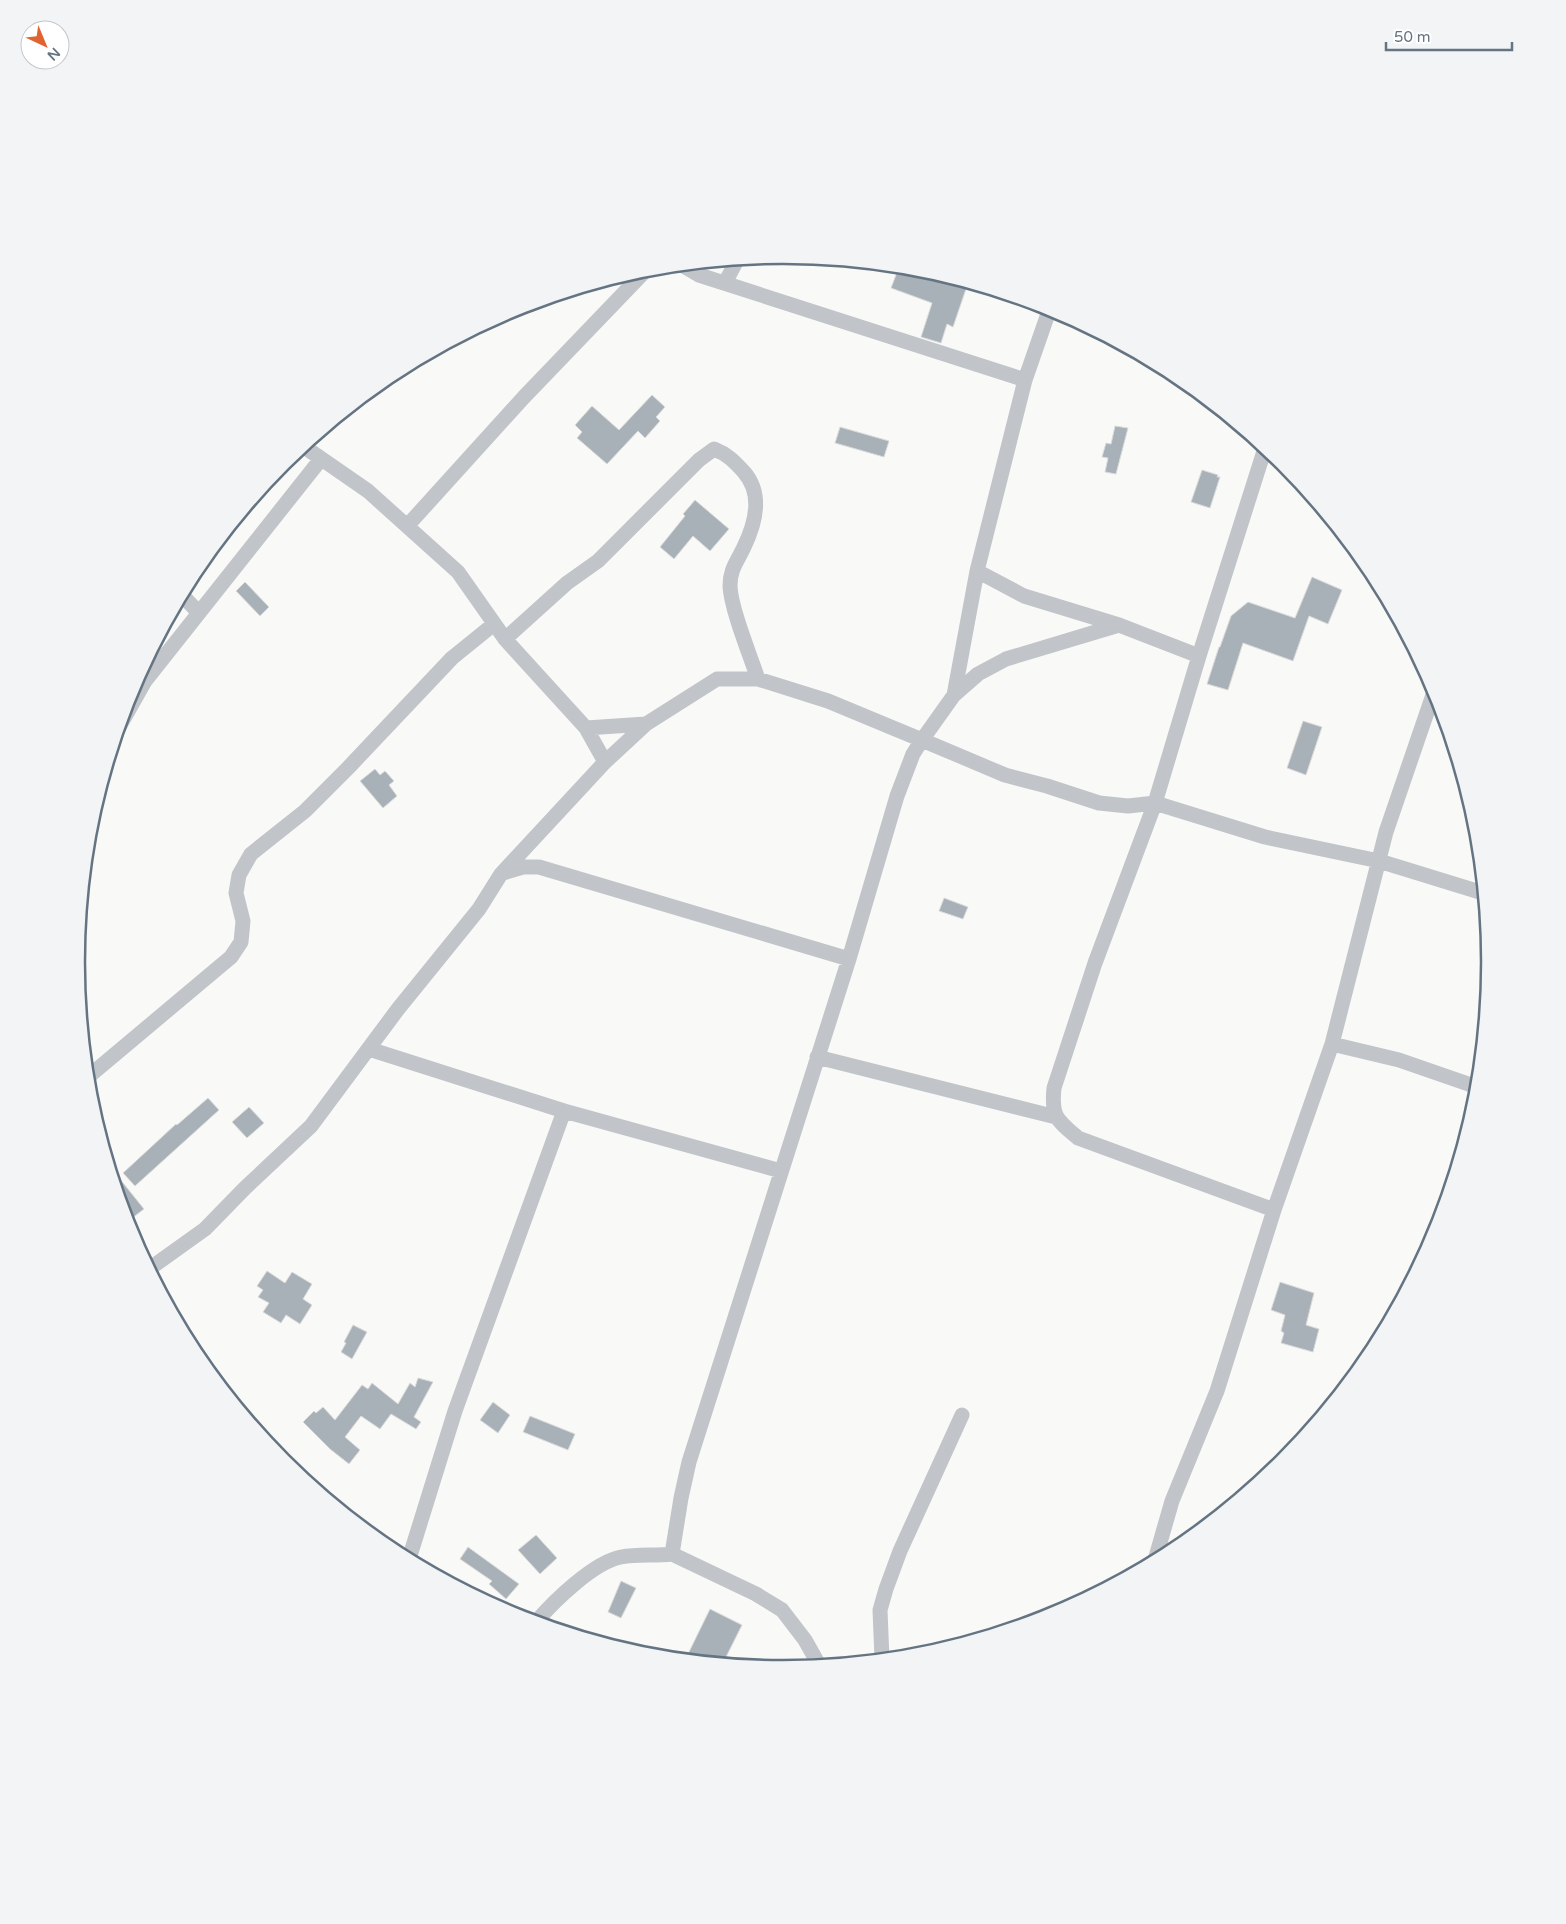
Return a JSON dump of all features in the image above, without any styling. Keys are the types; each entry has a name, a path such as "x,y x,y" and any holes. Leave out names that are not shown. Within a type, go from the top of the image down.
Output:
{"street":[{"path":"725,282 734,265"},
{"path":"691,270 699,275 1025,380"},
{"path":"408,525 524,397 637,279"},
{"path":"954,695 977,572 1025,380 1047,316"},
{"path":"506,638 567,583 598,561 700,460 714,449 724,452 750,478 757,498 756,513 747,541 731,572 730,589 735,610 758,678"},
{"path":"309,450 368,491 458,572 494,624 586,728 605,762"},
{"path":"1056,1118 1053,1100 1054,1088 1095,963 1156,803 1199,656 1263,455"},
{"path":"142,687 321,459"},
{"path":"977,572 1024,596 1119,625 1199,656"},
{"path":"187,600 199,613"},
{"path":"94,1072 231,957 241,942 243,921 236,893 239,875 251,854 305,811 452,658 494,624"},
{"path":"672,1554 680,1498 689,1462 849,960 898,796 913,754 954,695 978,674 1006,659 1119,625"},
{"path":"154,1265 204,1229 311,1126 398,1009 479,909 501,874 605,762 646,724 717,679 758,678 828,701 1006,775 1099,803 1128,806 1156,803 1265,837 1379,861 1477,891"},
{"path":"1158,1550 1172,1501 1217,1390 1274,1210 1332,1044 1386,832 1431,702"},
{"path":"586,728 646,724"},
{"path":"531,841 539,867"},
{"path":"501,874 523,867 539,867 849,960"},
{"path":"1332,1044 1399,1060 1470,1085"},
{"path":"370,1049 564,1110 781,1171"},
{"path":"817,1058 1056,1118 1078,1138 1274,1210"},
{"path":"411,1552 455,1411 564,1110"},
{"path":"882,1653 880,1610 886,1589 900,1551 962,1415"},
{"path":"542,1616 569,1589 606,1562 621,1557 672,1554 770,1601 782,1610 805,1640 815,1659"}],"building":[{"path":"897,274 966,289 953,327 947,324 941,343 921,337 932,303 891,288"},
{"path":"652,395 665,407 656,417 660,421 645,438 638,431 607,464 577,438 582,432 575,425 592,406 619,430"},
{"path":"1115,426 1128,428 1116,474 1105,472 1108,458 1102,457 1106,443 1111,444"},
{"path":"840,427 889,441 884,457 835,443"},
{"path":"1202,470 1220,477 1210,508 1191,502"},
{"path":"695,500 729,529 710,551 693,536 674,559 660,547 685,516 683,514"},
{"path":"1312,577 1342,590 1328,624 1309,616 1293,661 1243,643 1228,690 1207,684 1231,616 1248,602 1295,618"},
{"path":"245,582 269,607 260,616 236,591"},
{"path":"1303,721 1322,727 1306,775 1287,768"},
{"path":"375,769 380,775 385,771 394,781 389,785 397,796 383,808 360,781"},
{"path":"944,898 968,907 963,919 939,911"},
{"path":"208,1098 219,1110 135,1186 123,1173 176,1124"},
{"path":"249,1107 264,1123 247,1138 232,1122"},
{"path":"120,1179 144,1209 134,1217"},
{"path":"267,1271 285,1283 292,1272 312,1284 303,1299 312,1305 300,1324 286,1315 281,1323 263,1312 269,1303 258,1297 263,1290 257,1286"},
{"path":"1280,1282 1314,1293 1306,1325 1319,1329 1313,1352 1281,1343 1284,1333 1281,1331 1285,1315 1271,1310"},
{"path":"353,1325 367,1332 352,1359 341,1352"},
{"path":"418,1378 433,1382 414,1417 421,1422 416,1429 391,1414 380,1429 361,1416 345,1437 360,1450 349,1464 330,1449 303,1422 314,1411 316,1413 323,1407 335,1420 362,1385 368,1389 372,1383 398,1404 410,1383 415,1387"},
{"path":"493,1402 510,1415 498,1433 480,1420"},
{"path":"530,1416 575,1434 568,1450 523,1432"},
{"path":"536,1535 557,1558 540,1574 518,1550"},
{"path":"468,1547 519,1584 506,1599 489,1584 492,1581 460,1559"},
{"path":"621,1581 636,1588 621,1618 608,1612"},
{"path":"710,1609 742,1625 726,1658 688,1653"}]}
